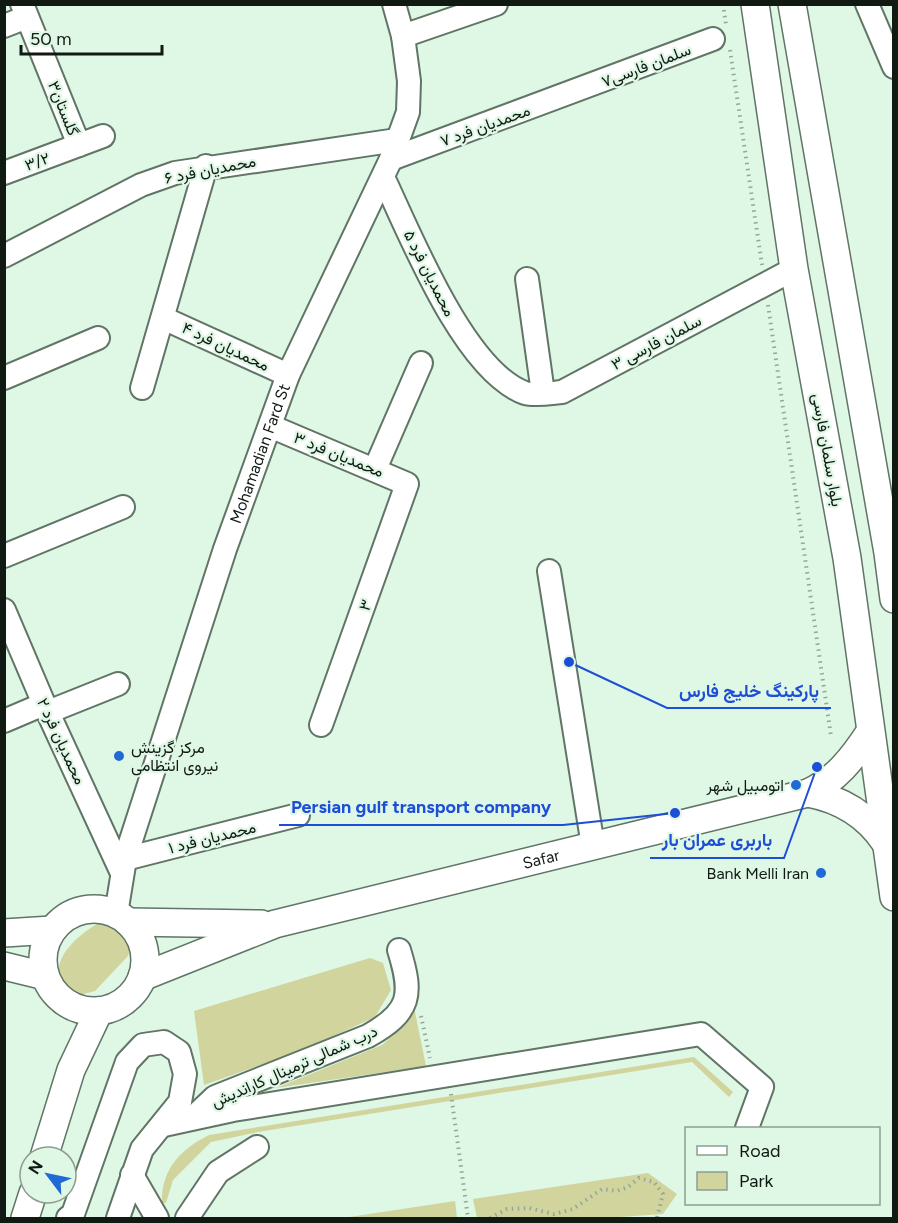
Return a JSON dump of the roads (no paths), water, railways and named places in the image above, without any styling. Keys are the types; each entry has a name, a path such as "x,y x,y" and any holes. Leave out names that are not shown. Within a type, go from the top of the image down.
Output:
{"main road":[{"name":"بلوار سلمان فارسی","path":"754,4 794,269 847,558 894,897"},
{"path":"792,4 886,541 894,599"},
{"name":"Safar","path":"142,978 275,924 808,793 824,785 838,774 870,732"},
{"path":"808,793 838,802 859,815 876,829 885,842"},
{"path":"103,909 122,918 136,931 143,948 145,966 142,978 125,1001 99,1011 82,1010 66,1004 53,992 45,976 43,952 52,930 62,920 82,911 103,909"},
{"name":"Safar","path":"122,918 275,924"},
{"path":"4,933 52,930"},
{"path":"4,966 45,976"},
{"path":"66,1004 71,1070"},
{"path":"48,1145 71,1070 99,1011"}],"street":[{"name":"Mohamadian Fard St","path":"122,918 123,865 225,549 288,375 390,158 408,112 409,81 403,36 394,4"},
{"path":"403,36 496,4"},
{"path":"867,4 894,67"},
{"path":"4,26 24,11"},
{"name":"گلستان۳","path":"24,11 79,146"},
{"name":"سلمان فارسی۷","path":"579,90 723,38"},
{"name":"۷ محمدیان فرد","path":"390,158 579,90"},
{"name":"۳/۲","path":"4,173 103,135"},
{"name":"۶ محمدیان فرد","path":"4,256 141,185 175,173 206,166 390,158"},
{"name":"۵ محمدیان فرد","path":"390,158 448,313 498,377 513,388"},
{"path":"142,388 206,166"},
{"name":"۳ سلمان فارسی","path":"513,388 528,394 562,392 794,269"},
{"path":"527,279 543,393"},
{"name":"۴ محمدیان فرد","path":"163,318 288,375"},
{"path":"4,378 98,338"},
{"path":"375,469 421,363"},
{"name":"۳ محمدیان فرد","path":"270,426 407,484"},
{"name":"۳","path":"321,725 407,484"},
{"path":"4,555 123,507"},
{"path":"549,571 593,846"},
{"name":"۲ محمدیان فرد","path":"6,615 46,708 123,865"},
{"path":"4,721 118,684"},
{"name":"۱ محمدیان فرد","path":"123,865 298,815"},
{"name":"درب شمالی ترمینال کاراندیش","path":"194,1117 215,1097 368,1036 390,1023 406,1004 409,987 399,950"},
{"path":"164,1125 194,1117 702,1034 762,1087 747,1127"},
{"path":"68,1218 73,1214 90,1171 127,1062 143,1045 164,1042 179,1052 185,1074 180,1102 164,1125 142,1149 118,1218"},
{"path":"187,1218 218,1172 257,1147"},
{"path":"132,1175 157,1218"}],"place":[{"name":"پارکینگ خلیج فارس","path":"569,662"},
{"name":"مرکز گزینش نیروی انتظامی","path":"119,756"},
{"name":"باربری عمران بار","path":"817,767"},
{"name":"اتومبیل شهر","path":"796,785"},
{"name":"Persian gulf transport company","path":"675,813"},
{"name":"Bank Melli Iran","path":"821,873"}]}
